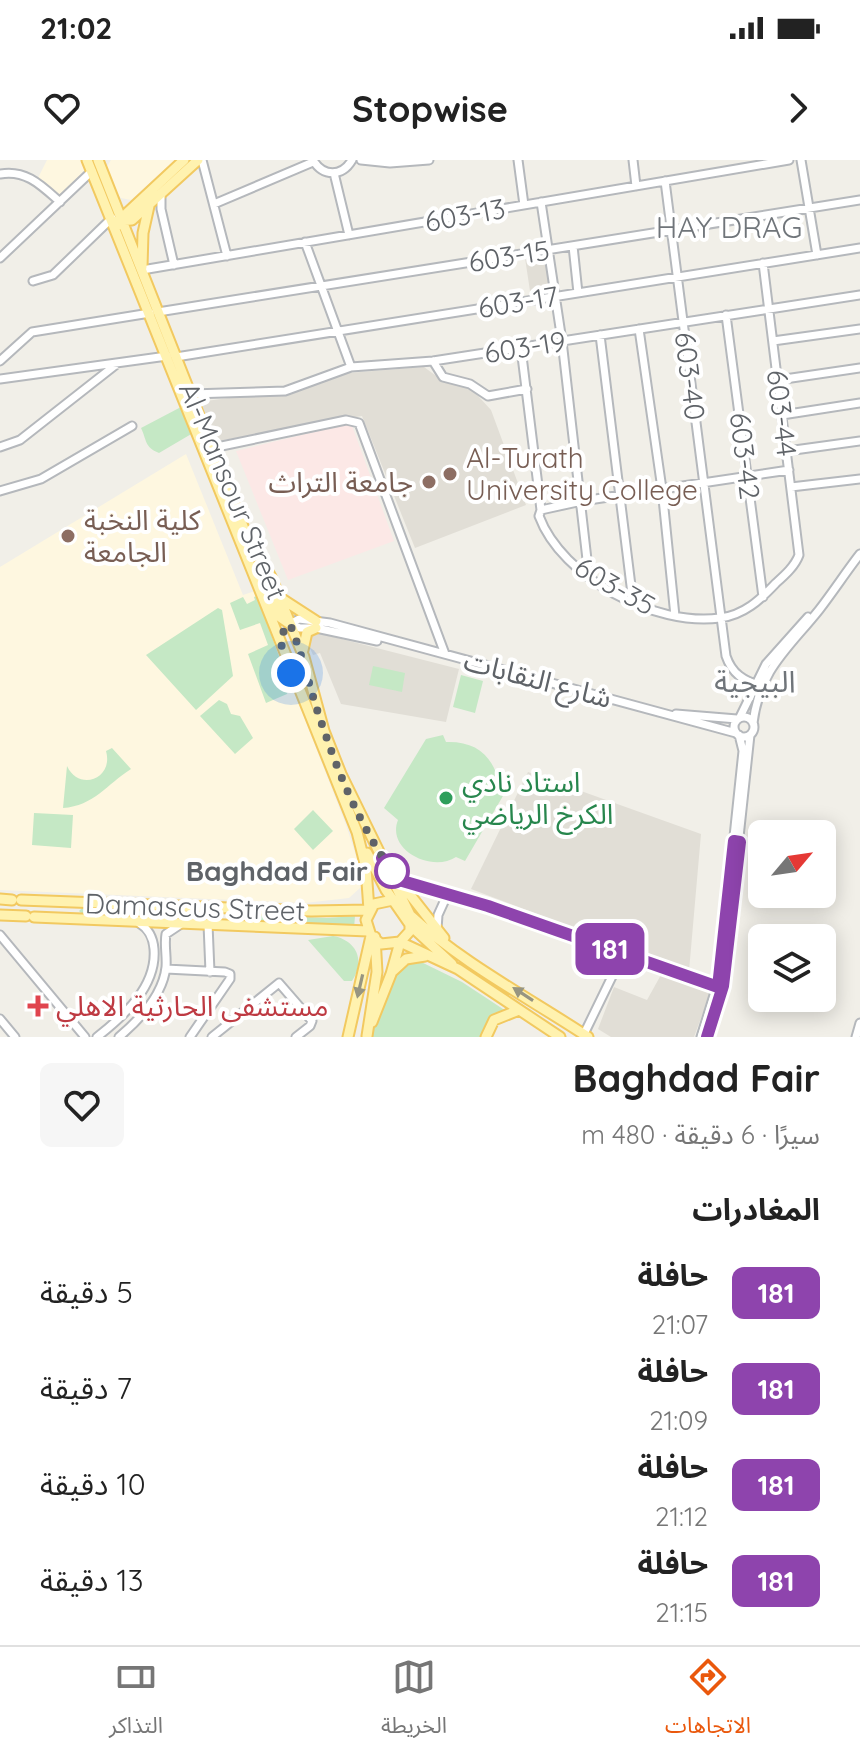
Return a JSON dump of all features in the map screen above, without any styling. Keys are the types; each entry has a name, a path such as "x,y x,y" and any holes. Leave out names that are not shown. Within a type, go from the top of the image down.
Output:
{"main road":[{"name":"Al-Mansour Street","path":"87,160 98,164 111,193 142,270 154,313"},
{"path":"112,218 123,222 132,220 184,160"},
{"path":"111,193 129,204 147,201 161,194 200,160"},
{"name":"Al-Mansour Street","path":"98,164 112,218 154,313 282,648 357,832 363,850 368,890 365,914"},
{"path":"142,270 147,201"},
{"path":"119,236 123,222"},
{"name":"Al-Mansour Street","path":"171,356 191,394 244,529 278,594 304,657 310,686 341,774 409,912"},
{"path":"244,548 280,617 290,624 281,633 282,648"},
{"path":"278,594 316,624 307,632 304,657"},
{"path":"357,832 393,900 411,926 458,969 560,1037"},
{"path":"382,858 451,947"},
{"path":"343,911 368,890"},
{"name":"Damascus Street","path":"0,899 365,914"},
{"path":"367,1036 377,962 365,914 380,901 393,900 451,947 586,1036"},
{"path":"61,918 69,911 62,903"},
{"path":"85,904 79,906 77,912 79,917 86,919"},
{"path":"212,924 221,923 223,917 219,908"},
{"path":"237,925 232,918 233,912 238,909"},
{"path":"371,936 387,945 400,942 408,935 411,926 409,912"},
{"name":"Damascus Street","path":"0,915 345,930 371,936"},
{"path":"345,930 359,940 366,958"},
{"path":"348,1037 371,936"},
{"path":"400,942 458,969"},
{"path":"367,1036 400,942"},
{"path":"391,974 406,959 426,956"},
{"path":"366,958 372,957 377,962"},
{"path":"486,1037 494,1020 519,1010"}],"street":[{"path":"200,160 227,256"},
{"path":"214,204 313,161 322,171 334,173 345,169 352,160"},
{"path":"361,160 390,163 426,160"},
{"path":"518,160 524,205"},
{"path":"633,160 636,186"},
{"name":"603-13","path":"142,270 756,163 789,160"},
{"path":"801,160 817,255"},
{"path":"0,258 98,164"},
{"path":"334,173 349,235"},
{"path":"0,174 26,175 60,202"},
{"name":"603-40","path":"665,181 729,667 737,675 760,683"},
{"path":"161,194 161,209 174,265"},
{"name":"603-15","path":"0,361 32,332 860,200"},
{"path":"541,202 562,341 589,577"},
{"path":"33,281 53,275 112,218"},
{"path":"305,242 351,367"},
{"path":"573,246 578,293"},
{"name":"603-17","path":"0,379 337,331 860,248"},
{"name":"603-44","path":"763,263 799,550 795,563"},
{"name":"603-19","path":"191,394 285,391 351,367 433,361 860,295"},
{"name":"603-42","path":"726,315 763,597"},
{"path":"639,329 662,489 675,616"},
{"path":"773,341 860,329"},
{"path":"600,335 633,602"},
{"name":"603-35","path":"521,348 540,518 569,562 633,602 675,616 722,618 748,609 795,563"},
{"path":"433,361 443,377 470,384 488,396 527,389"},
{"path":"0,447 20,440 119,362"},
{"path":"778,380 860,368"},
{"path":"782,415 860,403"},
{"path":"212,448 346,420 359,423 445,654"},
{"path":"0,491 41,479 132,426"},
{"path":"787,451 860,441"},
{"path":"541,510 789,470"},
{"path":"791,487 860,479"},
{"path":"704,1037 718,987 750,735 754,730 760,683 766,664 836,586 860,554"},
{"name":"شارع النقابات","path":"290,624 299,619 445,654 737,734"},
{"path":"704,1037 723,986 737,842 743,751 734,725 760,683"},
{"name":"شارع النقابات","path":"631,704 703,718 738,718"},
{"path":"738,718 748,717 753,723"},
{"path":"737,734 750,735"},
{"path":"399,880 448,893 718,987"},
{"path":"437,930 438,915 448,893"},
{"path":"97,1037 131,1006 141,993 153,965 150,932 137,922"},
{"path":"119,1037 149,1006 166,969 166,934 181,924"},
{"path":"210,972 212,924"},
{"path":"0,935 85,1037"},
{"path":"586,1036 623,954"},
{"path":"166,969 227,972 231,977 190,1037"},
{"path":"212,1037 279,983 312,1021 296,1037"},
{"path":"0,1019 15,1037"},
{"path":"856,1037 860,1023"}],"shaded area":[{"path":"47,160 82,160 86,171 60,198 37,180"},
{"path":"111,160 175,160 131,200 121,198 116,192 106,168"},
{"path":"545,256 550,289 530,291 525,258"},
{"name":"Al-Turath University College","path":"424,367 439,378 469,386 491,410 526,505 415,548 362,416 212,442 198,402 284,391 348,373"},
{"path":"351,423 394,541 288,580 236,451"},
{"path":"186,454 243,595 255,591 346,825 358,862 361,887 349,898 305,903 0,890 0,567"},
{"path":"318,633 459,669 446,722 341,704 320,653 313,655 309,646 310,638"},
{"path":"528,772 701,834 689,971 471,889"},
{"path":"662,973 712,988 694,1037 611,1037 598,1029 614,987 647,1000"}],"green space":[{"path":"181,407 193,433 159,453 154,451 141,428"},
{"path":"257,596 290,686 287,694 266,703 248,654 268,645 260,623 240,630 230,603 243,597 247,604"},
{"path":"218,608 222,610 233,676 196,710 146,655"},
{"path":"373,666 405,673 402,692 369,685"},
{"path":"461,675 483,681 475,713 453,707"},
{"path":"219,700 227,704 231,714 240,716 253,738 235,754 200,716"},
{"name":"استاد نادي الكرخ الرياضي","path":"443,735 446,742 467,744 482,752 493,766 500,785 507,789 465,861 456,857 435,862 414,856 399,841 396,831 398,820 384,808 426,739"},
{"path":"112,748 131,769 92,799 63,808 67,766 79,779 94,779 105,769 106,751"},
{"path":"313,810 333,831 313,850 294,829"},
{"path":"34,813 73,815 71,848 32,845"},
{"path":"82,908 215,913 218,918 82,914 79,911"},
{"path":"238,914 327,918 355,916 354,928 237,921 235,917"},
{"path":"333,936 348,942 356,952 358,966 352,981 344,981 308,940"},
{"path":"415,959 462,982 506,1011 483,1037 370,1037 397,970"}],"bus line":[{"name":"181","path":"382,858 399,880 488,906 718,987 734,841 740,842 723,986 707,1037"}],"place":[{"name":"Al-Turath University College","path":"450,474"},
{"name":"جامعة التراث","path":"429,482"},
{"name":"كلية النخبة الجامعة","path":"68,536"},
{"name":"استاد نادي الكرخ الرياضي","path":"446,798"},
{"name":"Baghdad Fair","path":"392,871"},
{"name":"مستشفى الحارثية الاهلي","path":"38,1006"}],"district":[{"name":"HAY DRAG","path":"729,228"},
{"name":"البيجية","path":"755,682"}],"route":[{"path":"291,673 281,639 282,631 290,624 304,657 324,731 341,774 382,858 398,879 392,871"}]}
